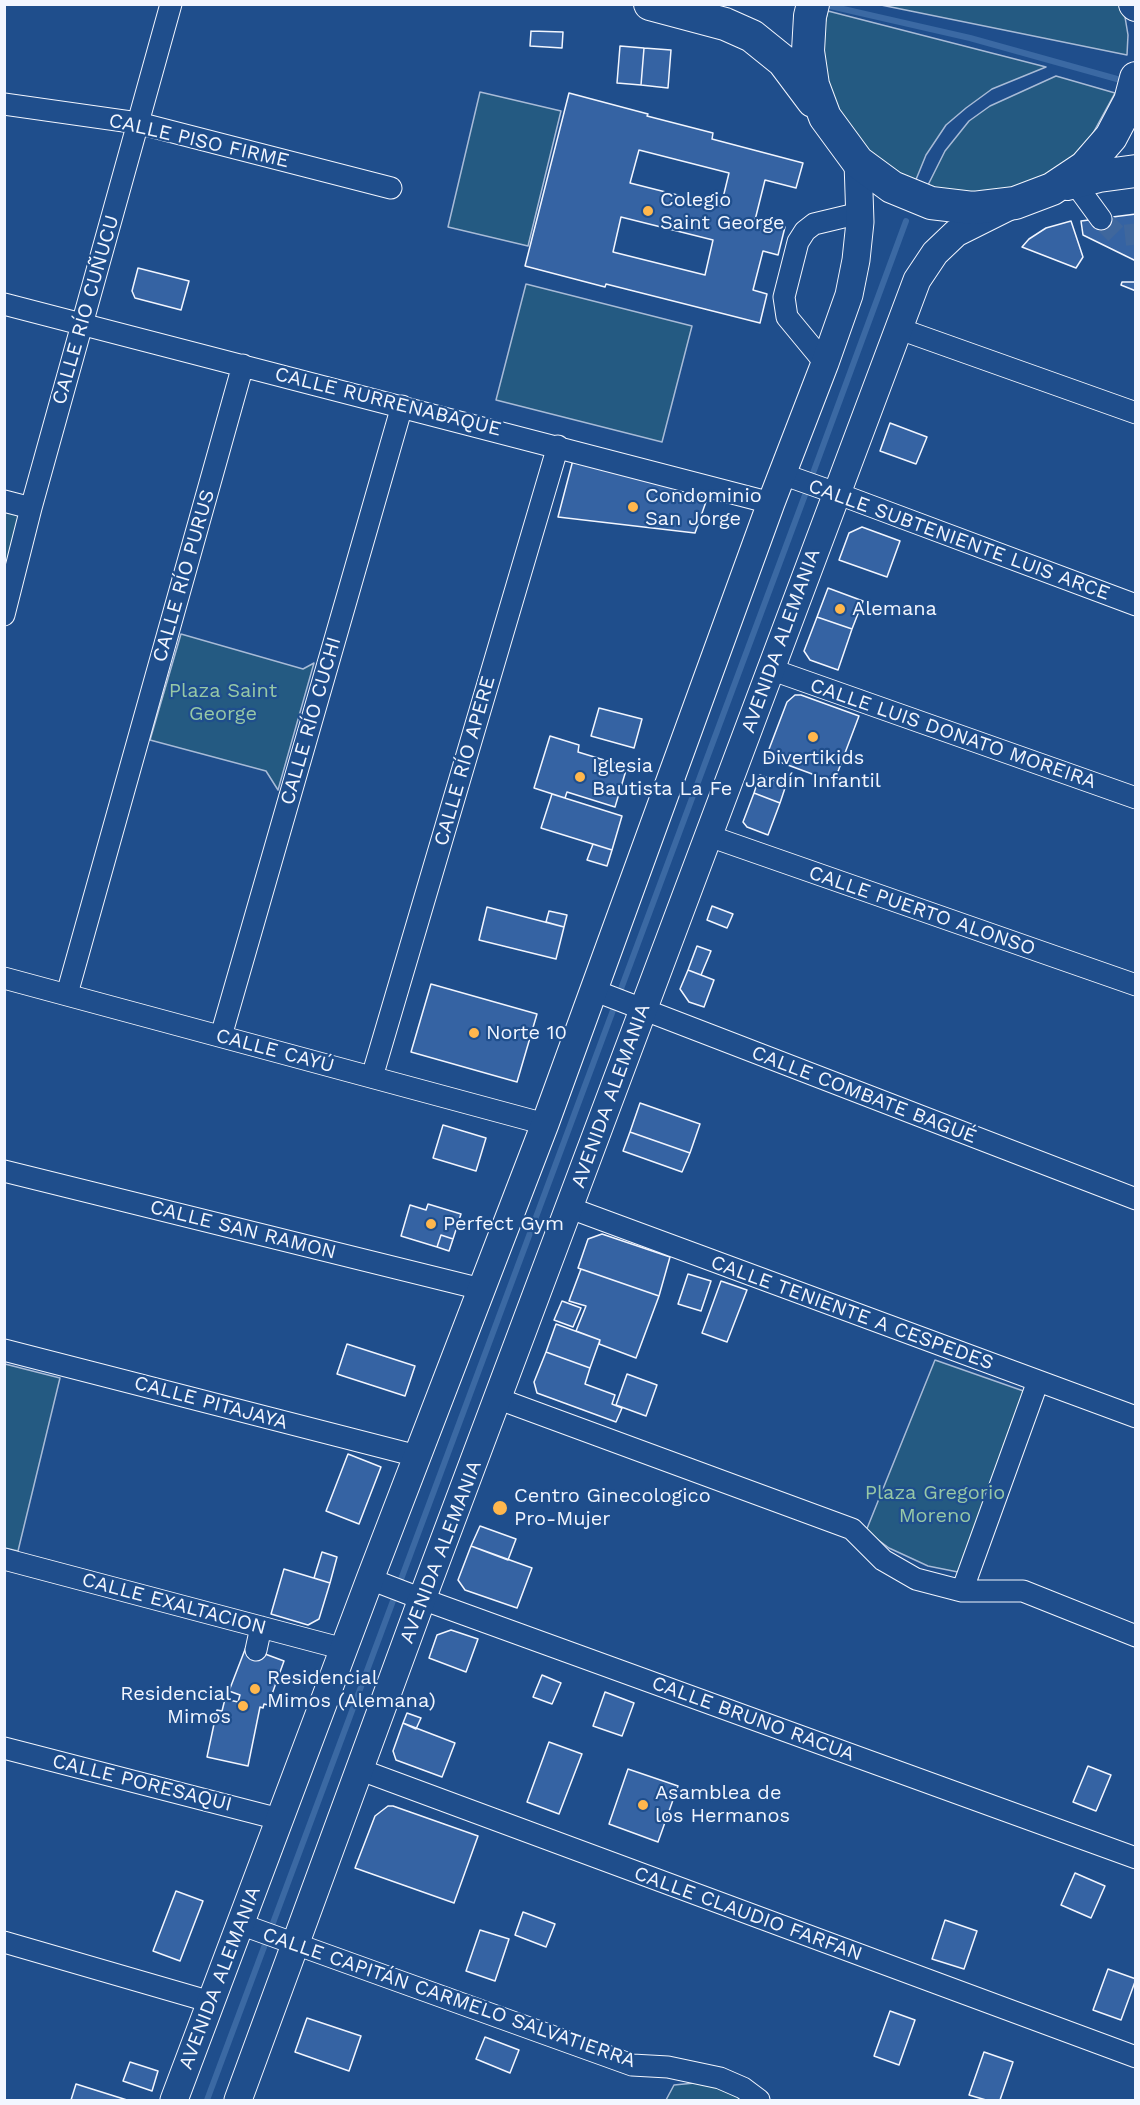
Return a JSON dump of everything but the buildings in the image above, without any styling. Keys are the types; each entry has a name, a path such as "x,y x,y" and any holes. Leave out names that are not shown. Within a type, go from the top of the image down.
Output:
{"highway":[{"path":"650,4 725,24 752,36 783,61 858,162 892,187 931,203 973,208 1015,203 1099,176 1136,171"},
{"path":"811,10 809,62 813,85 825,117"},
{"path":"1063,186 1085,167 1112,137 1133,90"}],"main road":[{"name":"AVENIDA ALEMANIA","path":"174,2100 211,2002 248,1927 279,1819 344,1649 376,1580 417,1456 598,992 771,502 786,476 849,295 856,260 860,213 858,162"},
{"name":"AVENIDA ALEMANIA","path":"238,2100 287,1941 361,1770 414,1596 499,1399 570,1208 638,1007 709,836 834,492 897,327 917,280 935,253 957,233 1015,203"}],"street":[{"name":"CALLE RÍO CUÑUCU","path":"4,615 31,508 171,4"},
{"name":"CALLE PISO FIRME","path":"4,104 138,123 391,188"},
{"path":"1063,186 1101,219"},
{"path":"825,363 787,317 784,297 798,242 805,231 814,224 860,213"},
{"name":"CALLE RURRENABAQUE","path":"4,304 771,502"},
{"path":"897,327 1136,413"},
{"name":"CALLE RÍO PURUS","path":"67,994 243,365"},
{"name":"CALLE RÍO CUCHI","path":"221,1036 402,406"},
{"name":"CALLE RÍO APERE","path":"372,1077 558,446"},
{"name":"CALLE SUBTENIENTE LUIS ARCE","path":"786,476 1136,605"},
{"path":"4,501 31,508"},
{"name":"CALLE LUIS DONATO MOREIRA","path":"770,669 1136,798"},
{"name":"CALLE PUERTO ALONSO","path":"709,836 1136,985"},
{"name":"CALLE CAYÚ","path":"4,978 545,1124"},
{"name":"CALLE COMBATE BAGUÉ","path":"598,992 1136,1198"},
{"name":"CALLE SAN RAMON","path":"4,1171 481,1288"},
{"name":"CALLE TENIENTE A CESPEDES","path":"570,1208 1136,1417"},
{"name":"CALLE PITAJAYA","path":"4,1350 417,1456"},
{"path":"962,1591 1038,1381"},
{"path":"499,1399 852,1529 883,1560 916,1579 962,1591 1023,1591 1136,1636"},
{"name":"CALLE EXALTACION","path":"4,1559 344,1649"},
{"name":"CALLE BRUNO RACUA","path":"376,1580 414,1596 1136,1858"},
{"path":"256,1650 261,1627"},
{"name":"CALLE PORESAQUI","path":"4,1748 279,1819"},
{"name":"CALLE CLAUDIO FARFAN","path":"361,1770 1136,2057"},
{"name":"CALLE CAPITÁN CARMELO SALVATIERRA","path":"248,1927 632,2065 668,2067 720,2078 743,2088 759,2100"},
{"path":"4,1942 211,2002"}],"green space":[{"path":"881,5 1123,5 1128,35 1127,55"},
{"path":"828,11 1046,67 992,89 946,125 926,155 915,182 890,170 869,154 839,111 823,66 821,39"},
{"path":"1056,76 1115,93 1092,135 1065,165 1031,184 1000,194 953,193 927,187 945,151 969,121 990,106"},
{"path":"480,92 561,111 528,246 448,227"},
{"path":"526,284 692,326 662,442 496,400"},
{"path":"5,506 14,508 20,522 5,571"},
{"name":"Plaza Saint George","path":"181,634 303,669 314,663 278,790 266,771 150,740"},
{"name":"Plaza Gregorio Moreno","path":"935,1360 1032,1394 968,1574 928,1566 889,1548 866,1531"},
{"path":"5,1364 60,1378 18,1551 5,1548"},
{"path":"705,2082 751,2100 666,2100 674,2085"}],"waterway":[{"path":"830,6 970,38 1117,79"},
{"path":"813,473 906,221"},
{"path":"207,2100 805,495"}],"tunnel":[{"path":"1101,219 1118,236 1136,234"}],"place":[{"name":"Colegio Saint George","path":"648,211"},
{"name":"Condominio San Jorge","path":"633,507"},
{"name":"Alemana","path":"840,609"},
{"name":"Divertikids Jardín Infantil","path":"813,737"},
{"name":"Iglesia Bautista La Fe","path":"580,777"},
{"name":"Norte 10","path":"474,1033"},
{"name":"Perfect Gym","path":"431,1224"},
{"name":"Centro Ginecologico Pro-Mujer","path":"500,1508"},
{"name":"Residencial Mimos (Alemana)","path":"255,1689"},
{"name":"Residencial Mimos","path":"243,1706"},
{"name":"Asamblea de los Hermanos","path":"643,1805"}]}
